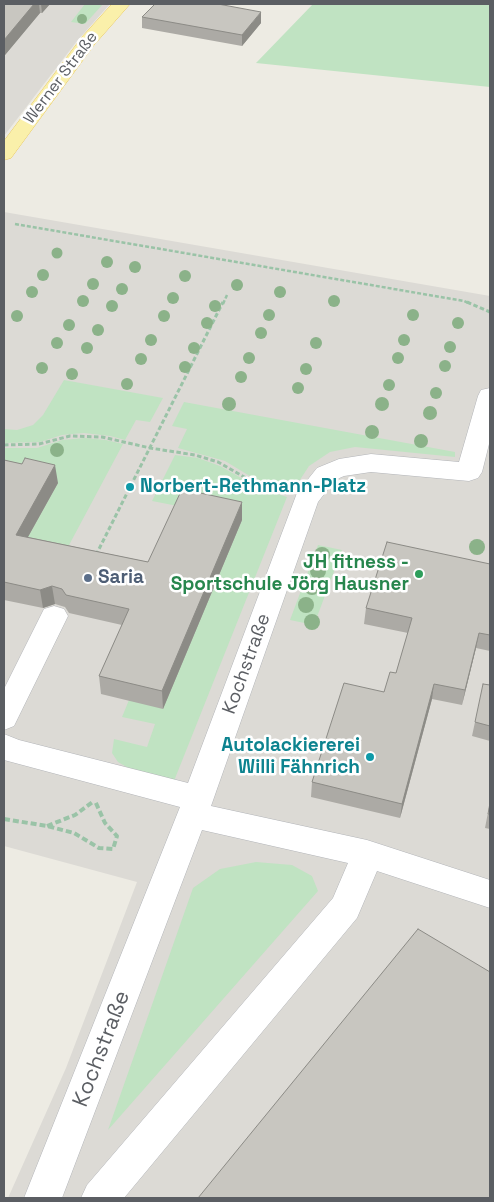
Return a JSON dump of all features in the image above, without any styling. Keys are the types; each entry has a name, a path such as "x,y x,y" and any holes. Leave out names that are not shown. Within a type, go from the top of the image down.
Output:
{"main road":[{"name":"Werner Straße","path":"4,154 88,41 120,4"}],"street":[{"name":"Kochstraße","path":"43,1198 196,807 306,499 326,474 340,468 371,462 470,472 490,396"},
{"path":"4,718 54,616"},
{"path":"4,746 10,750 196,807 368,854 490,894"},
{"path":"100,1198 345,908 368,854"}],"path":[{"path":"15,224 464,301 490,312"},
{"path":"94,559 227,294"},
{"path":"4,445 39,444 70,436 102,437 150,448 195,454 218,462 260,486 306,499"},
{"path":"4,819 47,826 74,833 99,848 113,849 116,836 105,823 94,800 75,815 47,826"}],"shaded area":[{"path":"4,4 110,4 77,41 4,136"},
{"path":"4,212 490,296 490,1198 8,1198 66,1068 137,882 4,846"}],"green space":[{"path":"85,4 103,4 85,24 71,22"},
{"path":"313,4 490,4 490,87 256,63"},
{"path":"64,380 163,398 150,422 136,420 125,440 84,433 62,435 40,442 4,443 4,429 17,430 33,425 43,415"},
{"path":"184,402 455,452 455,457 355,447 330,452 309,466 292,492 258,481 225,461 178,448 187,429 172,426"},
{"path":"85,438 123,444 60,562 19,553 4,483 4,448 37,448 62,440"},
{"path":"175,455 198,458 220,466 259,488 287,497 174,781 130,769 118,762 112,753 114,739 147,747 155,724 122,717 129,700 183,507 152,501"},
{"path":"318,545 342,550 314,625 290,620"},
{"path":"256,862 292,865 312,876 318,891 108,1130 193,888 220,869"}],"building":[{"path":"4,4 34,4 4,40"},
{"path":"155,4 218,4 261,12 242,35 142,17"},
{"path":"25,458 55,465 16,535 148,562 182,489 242,502 162,691 99,676 129,609 66,595 62,589 52,586 40,590 4,582 4,460 22,464"},
{"path":"387,542 490,564 490,635 479,633 465,690 434,684 402,804 312,782 344,683 384,692 390,672 396,673 412,618 366,608"},
{"path":"483,684 490,685 490,726 475,722"},
{"path":"418,929 490,972 490,1198 198,1198"}],"place":[{"name":"Norbert-Rethmann-Platz","path":"130,487"},
{"name":"JH fitness - Sportschule Jörg Hausner","path":"419,574"},
{"name":"Saria","path":"88,578"},
{"name":"Autolackiererei Willi Fähnrich","path":"370,757"}]}
